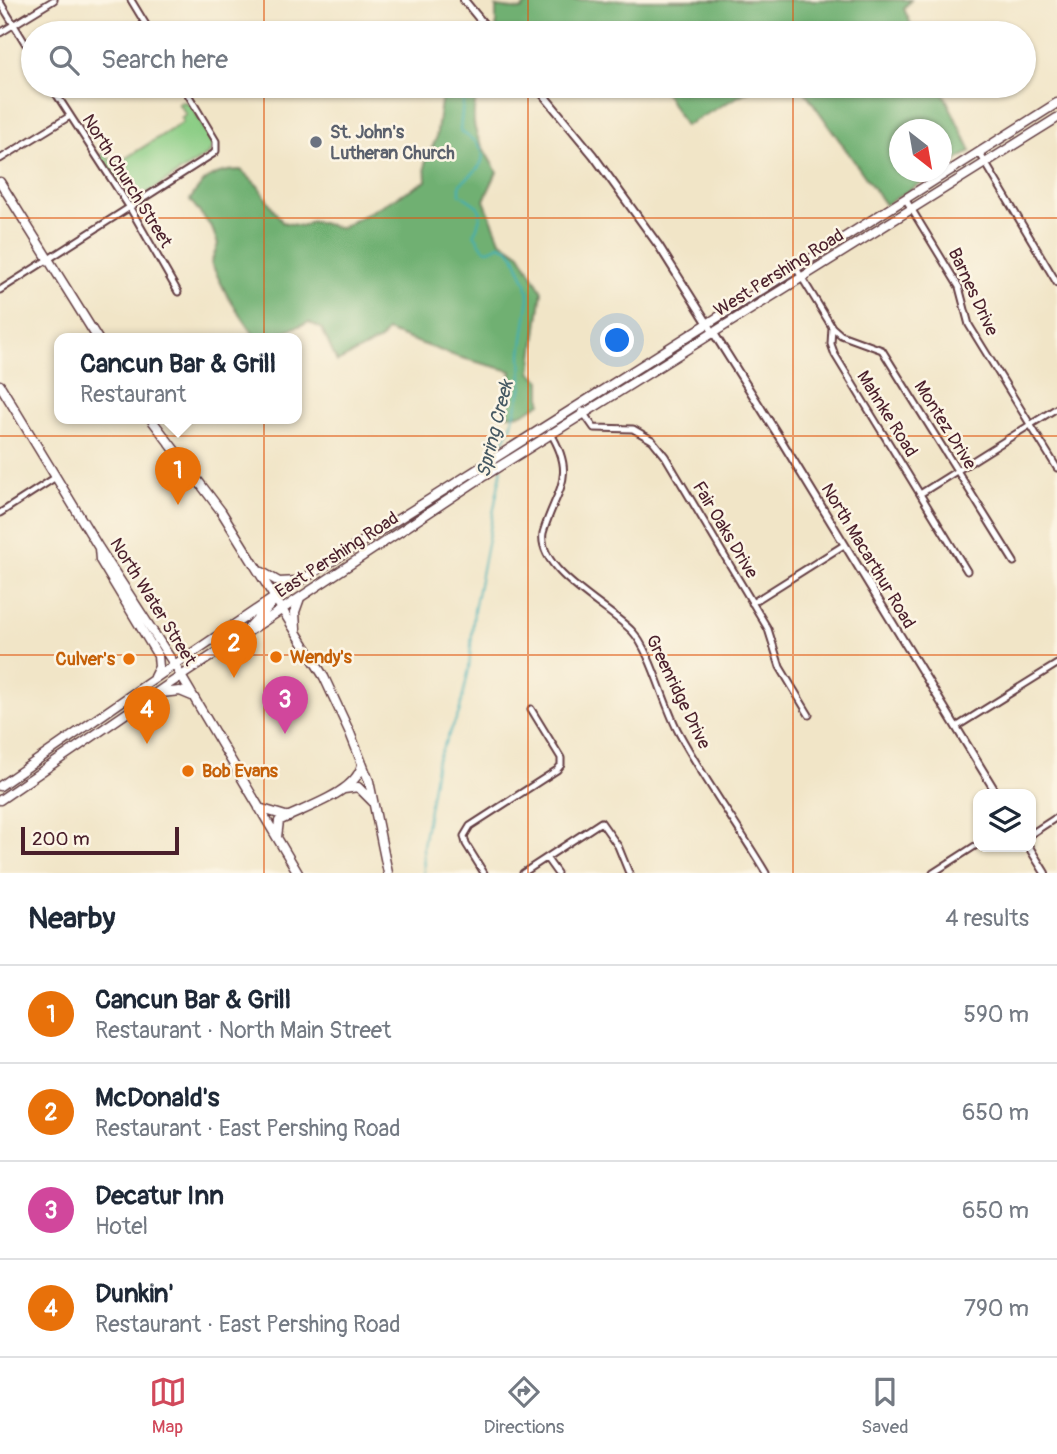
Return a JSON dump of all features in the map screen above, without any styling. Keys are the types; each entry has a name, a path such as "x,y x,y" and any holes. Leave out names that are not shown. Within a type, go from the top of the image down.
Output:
{"main road":[{"name":"West Pershing Road","path":"518,456 842,251 979,152 1057,103"},
{"name":"West Pershing Road","path":"275,597 884,212 909,204 1057,118"},
{"path":"0,181 93,333"},
{"path":"842,251 886,216 884,212"},
{"name":"North Water Street","path":"0,385 99,548 174,664 298,873"},
{"path":"155,424 221,511 324,677 363,762 375,805 388,873"},
{"name":"East Pershing Road","path":"0,800 181,676 518,456"},
{"path":"99,548 100,560 159,656 159,667 153,679"},
{"path":"258,569 279,582 301,580"},
{"path":"0,786 275,597"},
{"path":"244,635 252,622 268,611 275,597"},
{"path":"297,632 295,612 300,598"},
{"path":"155,694 180,691 195,699"},
{"path":"277,840 279,821 318,804 340,790 358,777 363,762"},
{"path":"340,790 358,787 375,805"},
{"path":"259,808 289,817"}],"street":[{"path":"0,33 54,0"},
{"path":"131,0 144,21"},
{"path":"464,0 480,21"},
{"path":"0,2 21,36"},
{"name":"North Church Street","path":"59,98 130,208 178,292"},
{"path":"0,290 216,151 216,141 190,98"},
{"name":"North Macarthur Road","path":"546,98 633,208 714,333 994,789"},
{"path":"0,159 70,116"},
{"path":"979,152 1057,283"},
{"name":"Barnes Drive","path":"909,204 959,287 970,325 1057,468"},
{"name":"Mahnke Road","path":"796,268 832,327 831,344 835,355 967,570"},
{"name":"Montez Drive","path":"832,327 841,335 882,350 1014,562"},
{"path":"579,405 584,414"},
{"path":"920,494 1057,408"},
{"name":"Fair Oaks Drive","path":"584,414 594,428 633,429 652,440 695,505 768,629 780,667 809,715"},
{"name":"Greenridge Drive","path":"546,426 561,453 564,474 543,533 545,552 560,572 635,633 679,734 766,873"},
{"path":"0,513 56,477"},
{"path":"752,603 844,545"},
{"path":"956,727 1057,664"},
{"path":"484,873 466,844 464,836 470,826 561,765 561,758 531,709"},
{"path":"1036,831 1057,817"},
{"path":"523,873 601,822 618,846 629,873"},
{"path":"933,873 973,847"},
{"path":"1032,852 1045,873"},
{"path":"547,859 557,873"}],"green space":[{"path":"530,0 911,0 904,9 910,21 496,21 496,7 521,10"},
{"path":"441,98 476,98 476,131 497,172 484,200 500,240 520,254 542,291 531,372 541,381 541,403 522,414 507,415 511,371 458,357 387,331 380,340 337,362 322,329 309,322 280,333 253,333 228,297 211,263 218,244 212,228 190,200 211,177 241,170 258,186 282,222 301,226 313,221 341,228 426,181 425,163 436,139"},
{"path":"668,98 735,98 685,126"},
{"path":"809,98 946,98 971,151 952,163 952,119 889,119 889,182 923,182 885,205"},
{"path":"182,101 191,105 213,143 210,153 130,202 101,159 104,150 111,161 115,159 118,163 183,122 181,118 186,114 178,103"}],"waterway":[{"name":"Spring Creek","path":"464,98 460,130 478,144 483,156 479,167 460,184 460,194 479,209 480,218 474,234 484,249 489,250 500,245 514,255 526,283 529,298 521,353 522,386 503,448"},
{"name":"Spring Creek","path":"424,873 423,846 437,760 459,713 469,669 474,610 502,468"}],"place":[{"name":"St. John's Lutheran Church","path":"316,142"},
{"name":"Cancun Bar & Grill","path":"178,505"},
{"name":"Wendy's","path":"276,657"},
{"name":"Culver's","path":"129,659"},
{"name":"McDonald's","path":"234,678"},
{"name":"Decatur Inn","path":"285,734"},
{"name":"Dunkin'","path":"147,744"},
{"name":"Bob Evans","path":"188,771"}]}
